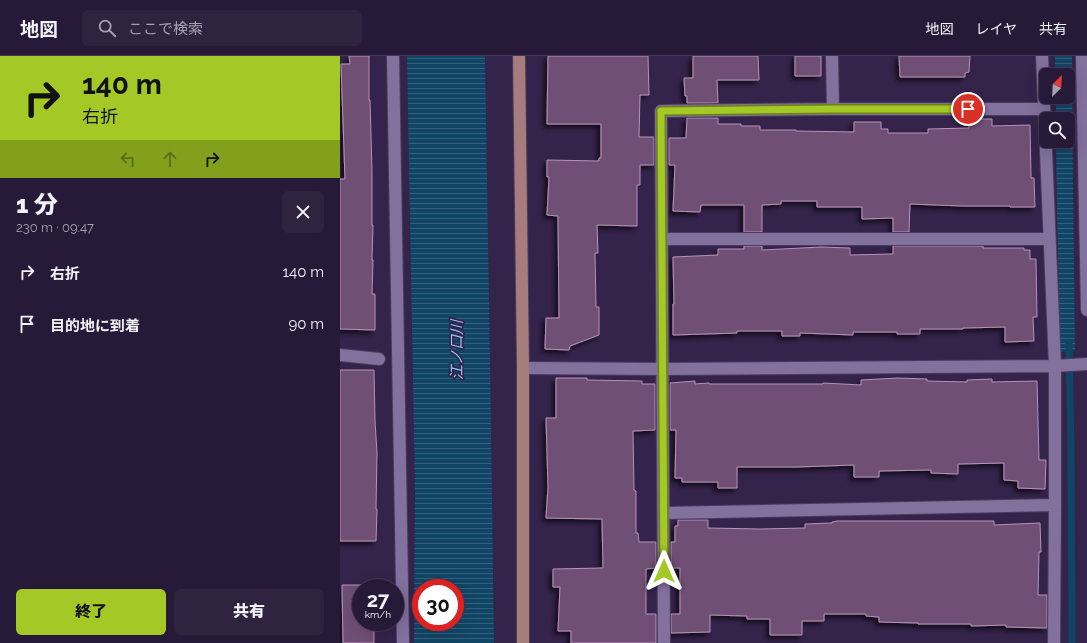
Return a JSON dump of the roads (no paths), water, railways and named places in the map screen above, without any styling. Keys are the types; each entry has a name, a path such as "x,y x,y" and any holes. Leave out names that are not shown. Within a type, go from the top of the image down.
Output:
{"street":[{"path":"393,56 403,643"},
{"path":"519,56 523,368 523,643"},
{"path":"832,56 833,109"},
{"path":"1042,56 1043,109 1055,366 1054,643"},
{"path":"1082,56 1085,110 1087,310"},
{"path":"664,643 661,111 1043,109"},
{"path":"662,239 1049,239"},
{"path":"340,354 380,359"},
{"path":"523,368 663,369 1055,366 1087,364"},
{"path":"664,513 1055,505"}],"water":[{"name":"江ノ口川","path":"407,56 485,56 494,643 414,643 414,631 464,631 464,579 414,579 415,489"},
{"path":"1055,56 1072,56 1072,68 1055,68"},
{"path":"1056,104 1072,104 1072,112 1056,112"},
{"path":"1056,148 1073,148 1075,351 1060,352"}],"waterway":[{"path":"1069,343 1072,643"}]}
